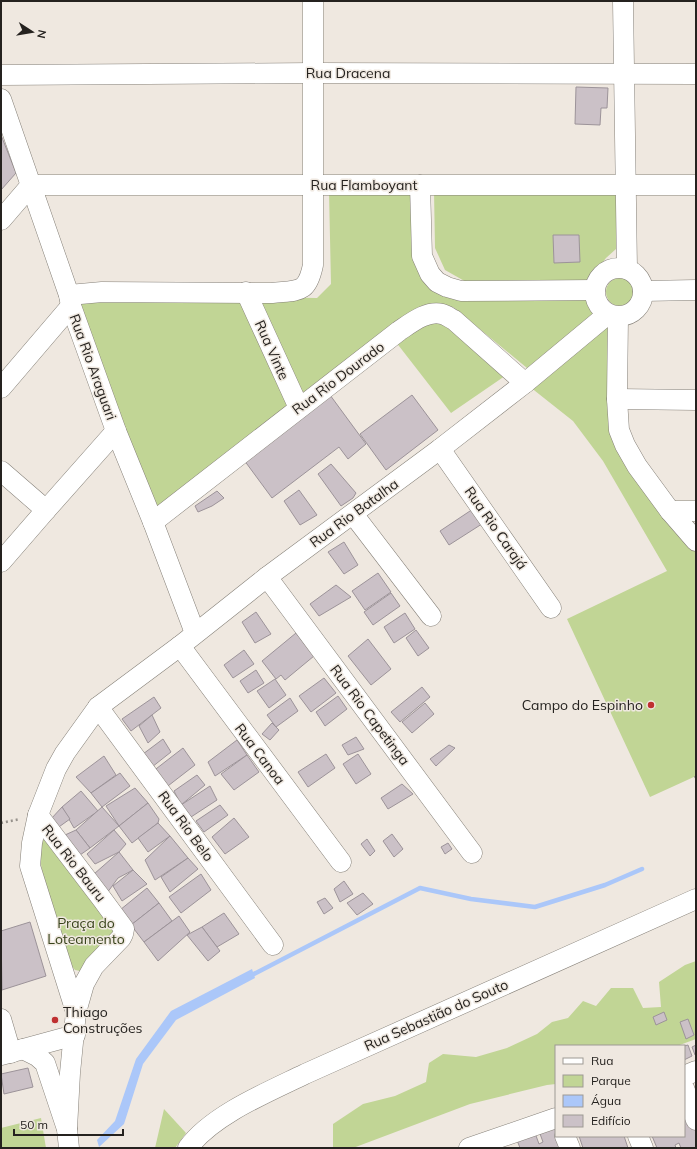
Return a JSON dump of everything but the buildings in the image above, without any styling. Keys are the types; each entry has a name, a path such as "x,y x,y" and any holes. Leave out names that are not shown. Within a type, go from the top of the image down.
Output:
{"street":[{"path":"1,388 70,300 102,292 272,293 298,290 304,287 310,280 313,265 313,1"},
{"path":"623,1 627,269"},
{"name":"Rua Dracena","path":"1,75 314,73 696,74"},
{"name":"Rua Rio Araguari","path":"1,99 116,431 153,522 195,633"},
{"path":"1,220 31,185"},
{"name":"Rua Flamboyant","path":"31,185 696,185"},
{"path":"420,185 422,256 430,274 438,282 447,287 461,291 595,290"},
{"path":"621,268 627,269 633,272 642,283 644,291 643,299 634,312 626,316 613,316 598,305 595,298 595,290 599,278 608,270 621,268"},
{"path":"644,291 696,290"},
{"name":"Rua Vinte","path":"246,292 298,408"},
{"name":"Rua Rio Dourado","path":"153,522 298,408 411,322 433,313 442,314 454,320 525,383"},
{"path":"613,316 619,430 625,445 637,466 670,511 696,542"},
{"name":"Rua Rio Batalha","path":"76,1012 30,866 32,843 38,815 56,769 65,753 98,707 180,646 267,577 440,449 613,316"},
{"path":"617,400 696,400"},
{"path":"1,562 116,431"},
{"name":"Rua Rio Carajá","path":"440,449 551,608"},
{"path":"1,471 46,510"},
{"path":"670,511 696,511"},
{"path":"352,514 431,616"},
{"name":"Rua Rio Capetinga","path":"267,577 472,853"},
{"name":"Rua Canoa","path":"180,646 341,862"},
{"name":"Rua Rio Belo","path":"98,707 273,945"},
{"name":"Rua Rio Bauru","path":"38,815 124,929 121,938 94,966 87,977 76,1012"},
{"name":"Rua Sebastião do Souto","path":"188,1148 193,1140 215,1122 244,1105 305,1074 696,899"},
{"path":"68,1139 70,1073 75,1036 76,1012"},
{"path":"1,1019 12,1053"},
{"path":"12,1053 75,1036"},
{"path":"12,1053 37,1056 45,1063 68,1139"},
{"path":"685,1076 696,1071"},
{"path":"685,1091 696,1120"},
{"path":"469,1148 508,1142 555,1118"},
{"path":"565,1137 570,1148"},
{"path":"638,1137 642,1148"}],"green space":[{"path":"415,189 427,281 590,300 595,311 591,317 527,368 453,307 430,310 512,371 451,413 392,337 300,402 253,297 317,298 331,284 329,192"},
{"path":"434,191 616,195 616,249 606,258 588,281 468,283 445,270 435,248"},
{"path":"620,278 630,282 634,292 630,302 620,306 610,302 606,292 610,282"},
{"path":"246,292 299,408 153,522 69,295"},
{"path":"608,314 619,430 696,541 696,776 650,797 567,619 667,571 603,461 573,421 525,383"},
{"name":"Praça do Loteamento","path":"42,840 46,840 120,933 80,971 75,970 70,964 49,901 41,866 40,851"},
{"path":"696,961 696,1039 680,1045 555,1045 555,1084 470,1104 353,1148 333,1148 333,1124 363,1104 395,1096 426,1082 429,1063 443,1054 476,1057 507,1048 537,1034 552,1022 568,1018 583,1001 596,1006 611,988 633,988 643,1008 661,1007 659,982 685,965"},
{"path":"164,1109 186,1133 175,1148 155,1148"},
{"path":"41,1118 46,1148 1,1148 1,1128"}],"water":[{"path":"252,969 255,978 176,1020 143,1064 124,1124 99,1147 97,1140 115,1121 136,1059 171,1011"}],"waterway":[{"path":"250,976 420,888 471,899 535,907 605,885 642,869"}],"place":[{"name":"Campo do Espinho","path":"651,705"},
{"name":"Thiago Construções","path":"55,1020"}]}
